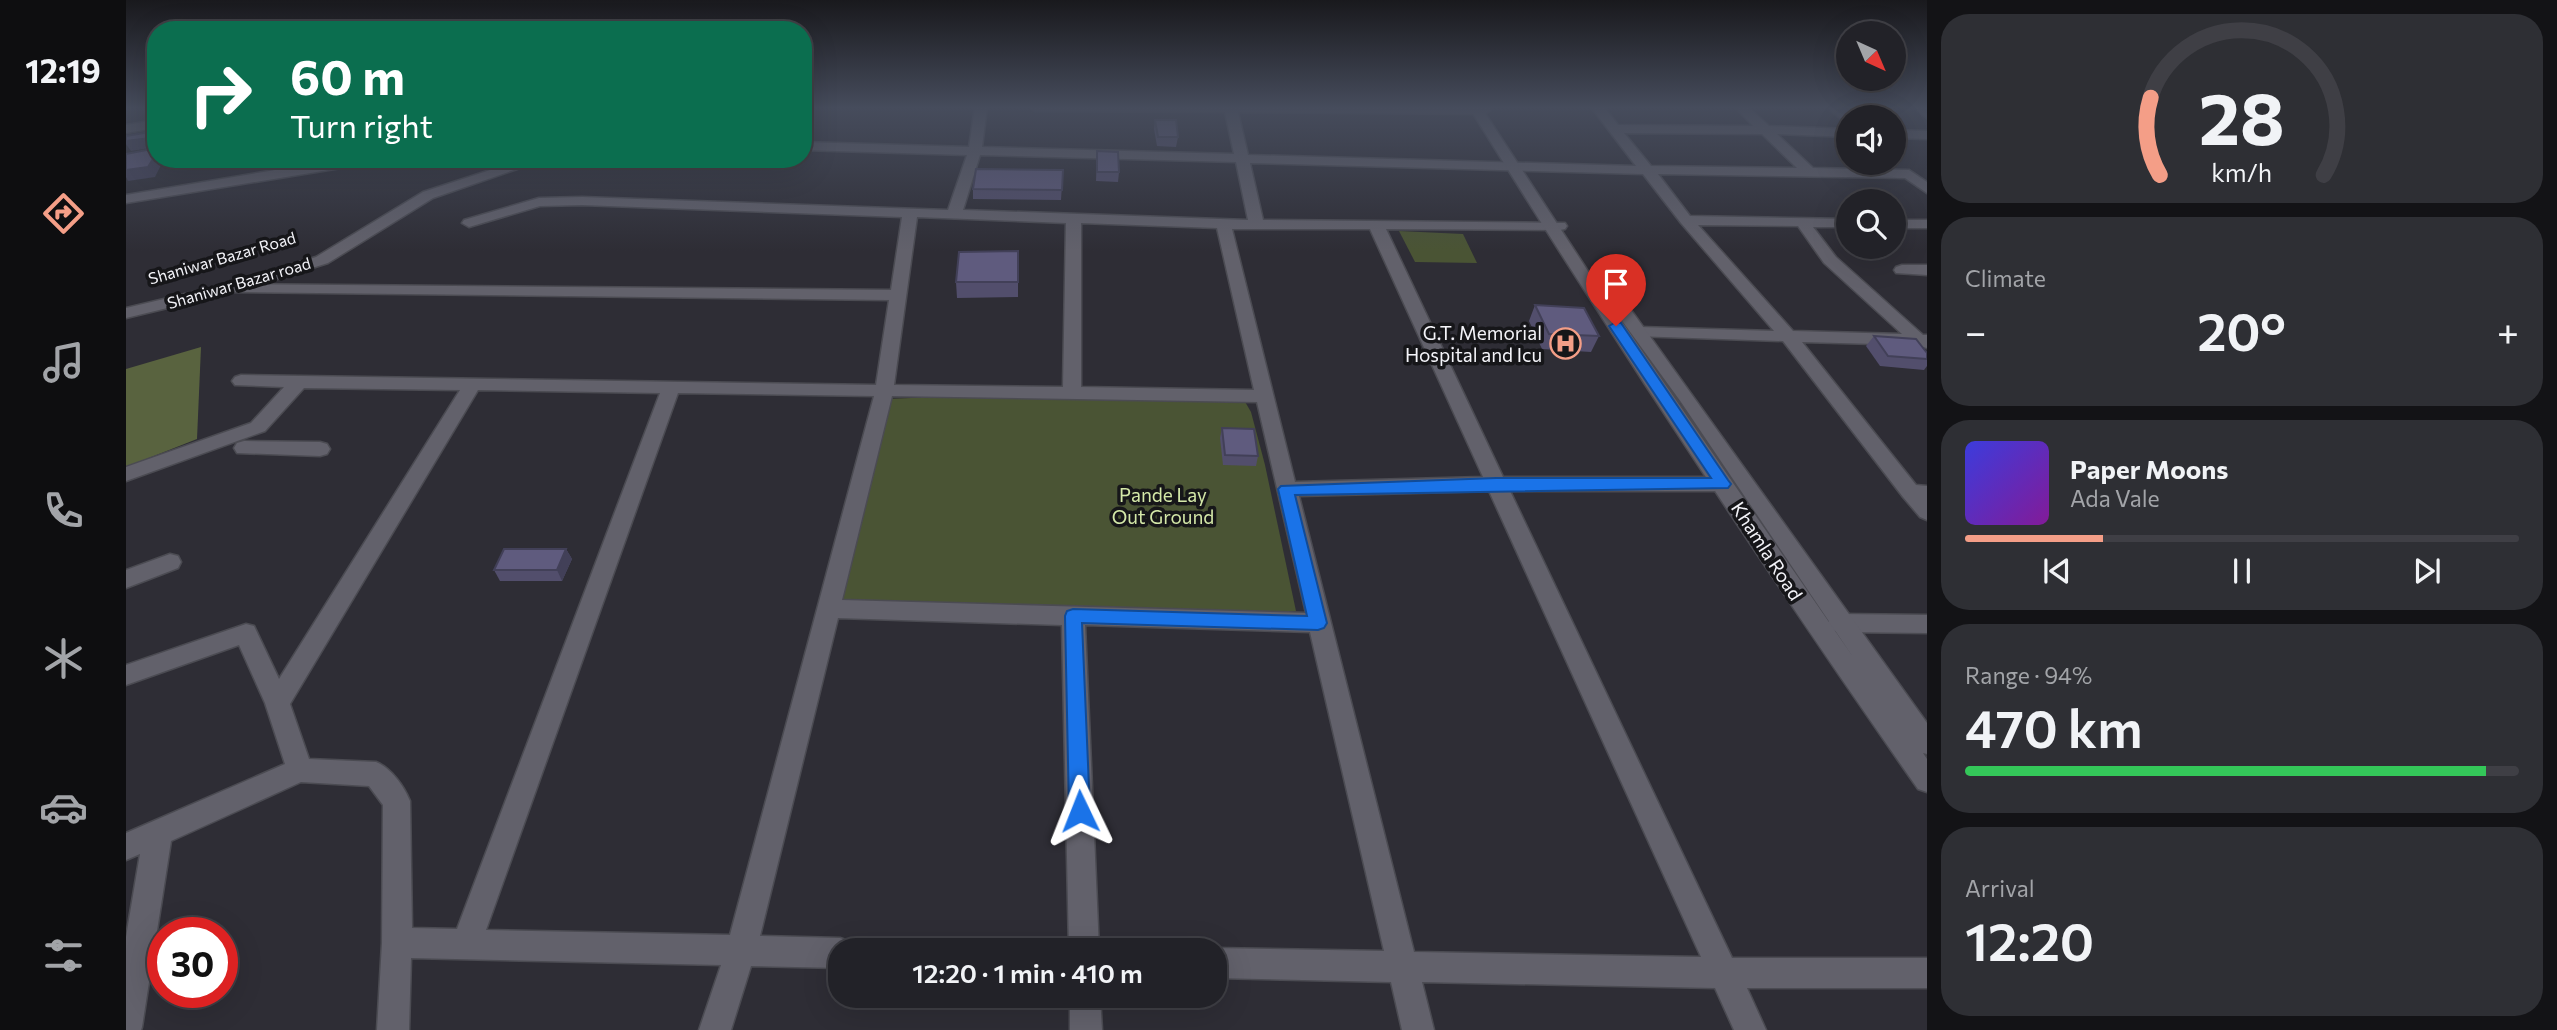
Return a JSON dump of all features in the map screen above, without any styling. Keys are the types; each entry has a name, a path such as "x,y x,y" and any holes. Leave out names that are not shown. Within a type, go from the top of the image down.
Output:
{"street":[{"path":"954,214 974,155"},
{"path":"1130,155 1927,175"},
{"path":"1241,155 1256,224"},
{"name":"Khamla Road","path":"1508,155 1804,608 1927,780"},
{"path":"1635,155 1686,220 1788,336 1919,493 1927,512"},
{"path":"1791,155 1808,171"},
{"path":"126,199 316,168"},
{"name":"Shaniwar Bazar Road","path":"126,302 220,280 312,251 410,193 489,168"},
{"name":"Shaniwar Bazar road","path":"126,313 236,287 322,260 428,195 511,168"},
{"path":"1909,174 1927,189"},
{"path":"469,223 539,202 1223,224 1555,226"},
{"path":"715,1030 741,951 884,392 910,213"},
{"path":"1072,394 1074,219"},
{"path":"1686,220 1836,223"},
{"path":"1802,222 1830,260 1925,343"},
{"path":"1223,224 1418,1030"},
{"path":"1906,224 1927,224"},
{"path":"1376,225 1750,1030"},
{"name":"Khamla Road","path":"1555,226 1640,332 1840,623 1927,743"},
{"path":"1902,270 1927,270"},
{"path":"236,287 898,295"},
{"path":"1640,332 1925,343"},
{"path":"241,381 1264,396"},
{"path":"299,382 258,427 239,456 320,449"},
{"path":"276,703 472,385"},
{"path":"466,944 671,388"},
{"path":"126,474 258,427"},
{"path":"1286,489 1496,484 1723,484"},
{"path":"126,579 170,562"},
{"path":"828,609 1318,623"},
{"path":"1073,616 1084,938"},
{"path":"1840,623 1927,624"},
{"path":"126,675 246,633 276,703 300,770"},
{"path":"126,848 300,770 376,774 397,801 397,943 393,1030"},
{"path":"126,1027 158,833"},
{"path":"397,943 828,953"},
{"path":"1227,963 1723,973 1927,973"},
{"path":"1085,1008 1086,1030"}],"green space":[{"path":"1399,231 1463,234 1477,263 1415,262"},
{"path":"201,347 197,439 126,467 126,369"},
{"name":"Pande Lay Out Ground","path":"934,397 1244,400 1251,412 1265,465 1296,611 1188,613 839,603 888,399"}],"building":[{"path":"126,155 147,155 147,167 126,170"},
{"path":"1097,155 1118,155 1119,172 1097,172"},
{"path":"976,169 1063,170 1062,190 973,189"},
{"path":"1018,251 1018,282 956,282 959,252"},
{"path":"1535,305 1584,308 1599,336 1549,334"},
{"path":"1874,336 1916,339 1927,353 1927,359 1888,356"},
{"path":"1222,428 1254,429 1258,456 1225,455"},
{"path":"504,549 566,549 557,570 494,570"}],"place":[{"name":"G.T. Memorial Hospital and Icu","path":"1565,344"}],"route":[{"path":"1080,811 1073,616 1318,623 1286,489 1496,484 1723,484 1616,326"}]}
